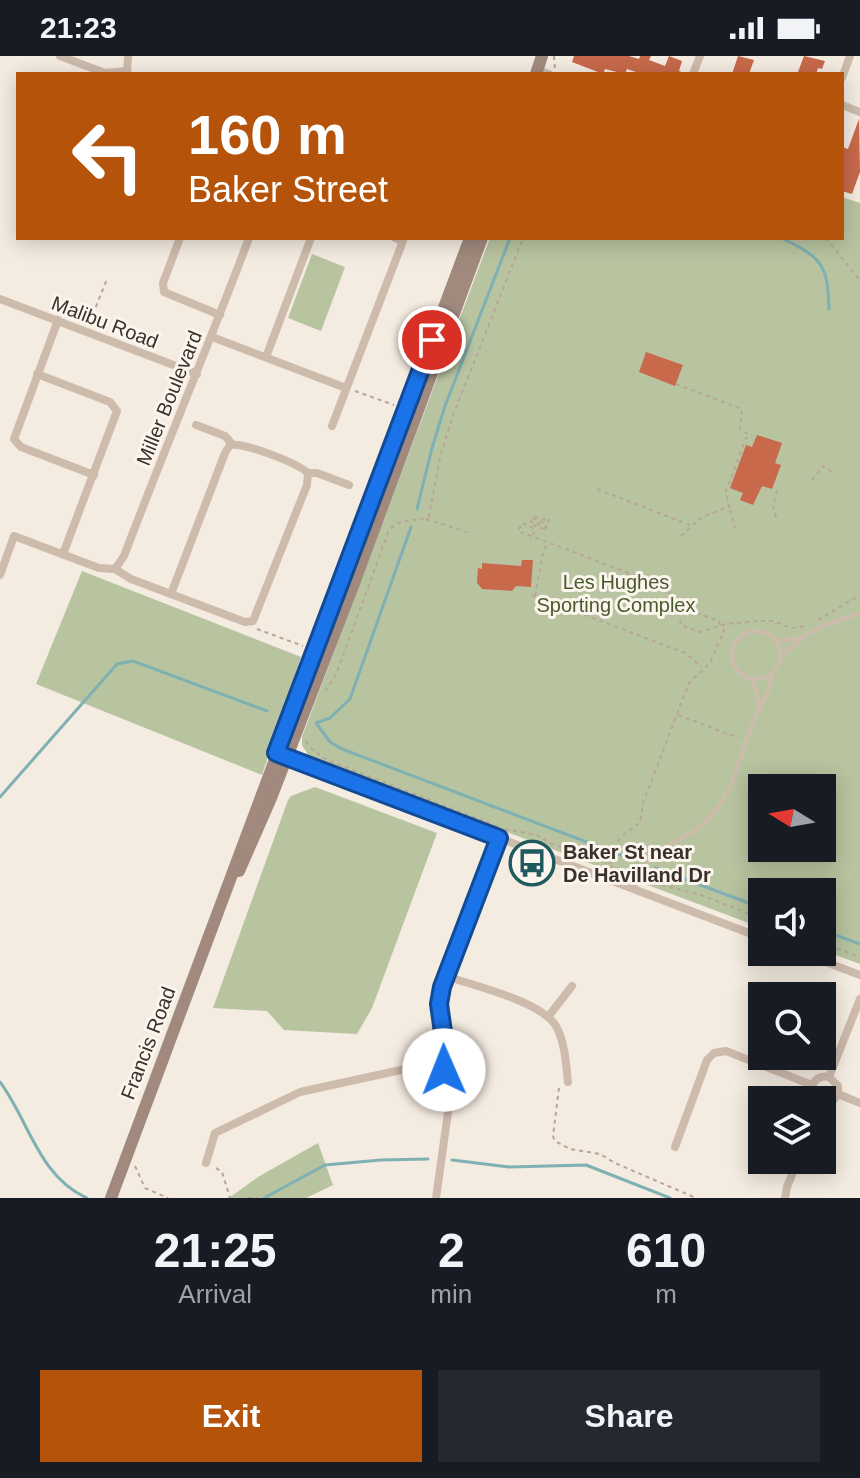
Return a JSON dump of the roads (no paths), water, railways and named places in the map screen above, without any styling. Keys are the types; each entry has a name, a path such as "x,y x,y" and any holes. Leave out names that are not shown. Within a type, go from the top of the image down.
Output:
{"main road":[{"name":"Francis Road","path":"111,1198 223,902 260,825 281,755 469,240"},
{"name":"Francis Road","path":"281,755 414,426 481,240"}],"street":[{"path":"60,56 102,72"},
{"path":"127,72 128,56"},
{"path":"179,240 163,283 164,292 220,315"},
{"name":"Miller Boulevard","path":"115,569 124,556 248,240"},
{"path":"266,357 310,240"},
{"path":"332,426 401,240"},
{"name":"Malibu Road","path":"0,299 197,374"},
{"path":"58,320 14,434 15,442 94,475"},
{"path":"212,337 346,388"},
{"path":"37,374 116,406 116,417 63,554"},
{"path":"196,425 225,436 232,444 243,445 308,473 317,473 349,485"},
{"path":"171,594 225,453 232,444"},
{"path":"0,575 14,536 103,569 115,569 131,579 251,622 257,616 307,485 308,473"},
{"path":"281,755 748,933"},
{"path":"436,1198 452,1084 440,1051 444,1039 439,1004 446,976 499,838"},
{"path":"836,966 860,975"},
{"path":"446,976 539,1009 555,1024 564,1049 568,1082"},
{"path":"548,1017 572,986"},
{"path":"829,1077 860,999"},
{"path":"675,1147 707,1060 714,1053 726,1051 812,1085 817,1078 829,1077 838,1086 836,1097"},
{"path":"206,1163 215,1133 300,1092 442,1061"},
{"path":"838,1094 860,1103"},
{"path":"785,1198 792,1174"}],"lane":[{"path":"634,890 646,863 654,854 711,816 727,791 781,656 802,638 835,621 860,613"},
{"path":"758,712 758,697 751,679 735,667 732,657 735,643 745,634 758,631 776,641 781,656"},
{"path":"776,641 802,638"},
{"path":"751,679 772,673"}],"waterway":[{"path":"417,509 445,406 509,240"},
{"path":"785,240 806,251 820,264 827,282 829,309"},
{"path":"411,527 350,699 330,718 316,723 330,742 342,749 634,860"},
{"path":"0,797 117,664 133,661 267,711"},
{"path":"655,868 748,903"},
{"path":"836,935 860,944"},
{"path":"0,1082 46,1162 71,1189 87,1198"},
{"path":"264,1198 325,1165 428,1159"},
{"path":"452,1160 509,1167 586,1165 670,1198"}],"place":[{"name":"Baker St near De Havilland Dr","path":"532,863"}],"park label":[{"name":"Les Hughes Sporting Complex","path":"616,594"}]}
